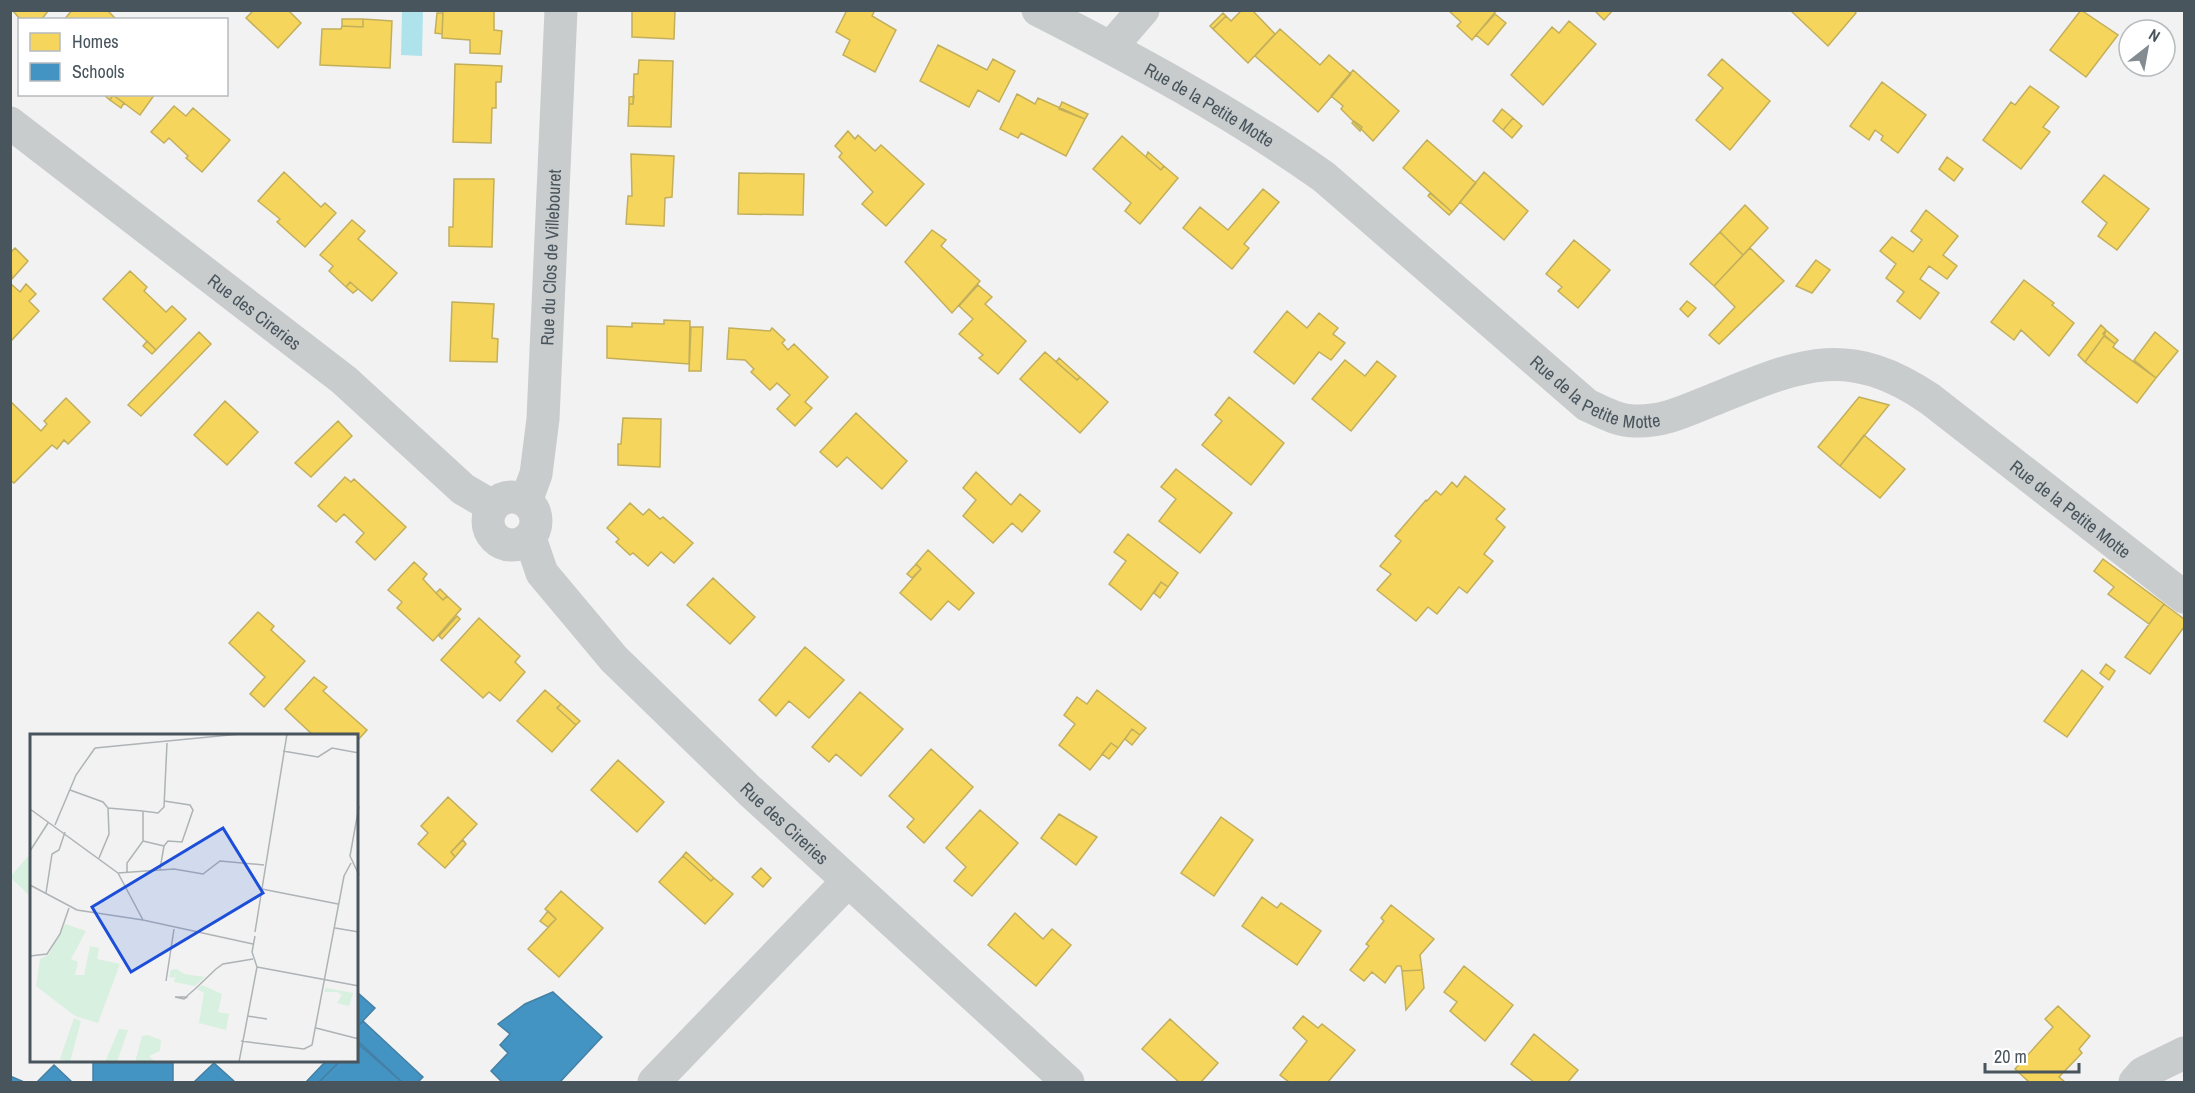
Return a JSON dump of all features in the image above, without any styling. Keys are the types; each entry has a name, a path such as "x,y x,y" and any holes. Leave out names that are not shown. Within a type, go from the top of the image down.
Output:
{"street":[{"name":"Rue du Clos de Villebouret","path":"526,501 536,474 543,419 561,10"},
{"name":"Rue de la Petite Motte","path":"1038,10 1111,47 1278,144 1324,177 1587,405 1607,414 1633,421 1665,419 1788,370 1823,364 1850,365 1880,371 1907,383 1930,399 2184,597"},
{"path":"1111,47 1143,10"},
{"name":"Rue des Cireries","path":"10,123 345,380 463,489 492,506"},
{"path":"508,496 526,501 535,512 537,519 530,538 524,542 509,545 495,538 488,523 492,506 508,496"},
{"name":"Rue des Cireries","path":"530,538 542,573 614,659 848,881 1068,1083"},
{"path":"654,1083 848,881"},
{"path":"2135,1083 2143,1073 2184,1053"}],"green space":[{"path":"30,854 30,896 10,877"}],"water":[{"path":"402,11 423,11 422,56 401,55"}],"building: Homes":[{"path":"12,10 49,10 43,18 19,18"},
{"path":"72,10 107,10 115,18 66,18"},
{"path":"254,10 288,10 301,23 278,48 246,18"},
{"path":"443,10 494,10 494,30 502,31 500,54 470,53 470,40 442,38"},
{"path":"632,10 675,10 674,39 632,37"},
{"path":"847,10 875,10 872,16 896,30 875,72 843,55 850,40 836,32"},
{"path":"1242,10 1252,10 1275,34 1248,63 1213,29 1226,16 1231,21"},
{"path":"1448,10 1497,10 1472,40 1457,26 1461,22"},
{"path":"1594,10 1613,10 1604,20"},
{"path":"1790,10 1854,10 1856,13 1828,46"},
{"path":"2081,10 2117,34 2086,77 2050,50"},
{"path":"437,13 443,13 442,34 435,33"},
{"path":"1223,13 1226,16 1213,29 1210,26"},
{"path":"1495,14 1506,23 1488,45 1476,35"},
{"path":"342,19 363,19 363,27 342,26"},
{"path":"363,19 392,21 390,68 320,65 322,29 341,29 342,26 363,27"},
{"path":"1569,21 1596,44 1543,105 1511,75 1552,27 1559,33"},
{"path":"1280,29 1320,65 1329,55 1351,74 1318,112 1255,56"},
{"path":"938,45 987,70 993,59 1015,71 999,102 978,90 969,107 920,81"},
{"path":"1722,59 1770,101 1730,150 1696,120 1723,88 1708,75"},
{"path":"639,60 673,61 671,127 628,126 629,104 633,104 634,74 638,74"},
{"path":"455,64 502,66 501,82 496,82 496,108 492,108 491,143 453,142"},
{"path":"1353,70 1399,111 1373,141 1341,109 1343,106 1331,96"},
{"path":"1882,82 1926,115 1898,153 1881,140 1883,136 1875,130 1869,140 1850,126"},
{"path":"2030,86 2059,107 2043,127 2050,132 2021,169 1983,140 2011,102 2015,105"},
{"path":"1017,94 1035,104 1038,98 1085,119 1066,156 1021,133 1018,138 1000,129"},
{"path":"114,96 154,96 140,115"},
{"path":"114,96 124,103 121,108 110,100"},
{"path":"634,96 633,104 629,104 629,97"},
{"path":"1062,102 1088,114 1085,119 1059,109"},
{"path":"174,106 186,116 193,108 230,140 202,172 169,138 164,143 151,132"},
{"path":"1502,109 1513,118 1503,130 1493,121"},
{"path":"1513,118 1522,126 1512,138 1503,130"},
{"path":"1354,121 1362,127 1360,131 1352,123"},
{"path":"848,131 855,139 858,135 875,151 881,145 924,184 886,226 862,204 873,192 839,157 842,153 835,146"},
{"path":"1122,136 1161,170 1164,166 1178,178 1140,224 1125,211 1131,203 1093,169"},
{"path":"1427,140 1476,183 1452,212 1403,168"},
{"path":"1148,152 1164,166 1161,170 1146,157"},
{"path":"631,154 674,156 672,197 665,198 664,226 626,224 628,196 632,196"},
{"path":"1947,157 1963,169 1954,181 1939,169"},
{"path":"284,172 321,207 325,203 336,213 305,247 277,222 280,219 258,201"},
{"path":"1484,172 1528,211 1504,240 1460,202"},
{"path":"739,173 804,174 803,215 738,214"},
{"path":"2104,175 2149,209 2117,250 2098,236 2107,223 2082,202"},
{"path":"454,179 494,179 492,247 449,246 449,227 453,227"},
{"path":"1263,189 1279,202 1244,244 1249,248 1232,269 1183,228 1200,207 1228,230"},
{"path":"1430,193 1452,212 1449,215 1428,196"},
{"path":"1745,205 1768,228 1743,255 1720,232"},
{"path":"1926,210 1958,236 1943,255 1957,266 1947,279 1929,266 1920,279 1939,293 1920,319 1897,301 1904,292 1886,278 1896,264 1880,251 1892,237 1913,252 1922,240 1911,231"},
{"path":"352,220 365,231 358,239 397,273 372,301 350,282 346,287 329,271 333,266 320,255"},
{"path":"932,230 946,240 941,246 980,281 952,313 905,262"},
{"path":"1720,232 1743,255 1714,286 1690,264"},
{"path":"1574,240 1610,270 1578,308 1558,291 1562,287 1546,274"},
{"path":"15,248 28,261 12,279 10,253"},
{"path":"1750,248 1784,281 1719,344 1709,335 1735,307 1714,286"},
{"path":"1816,260 1830,270 1812,293 1796,286"},
{"path":"130,271 147,287 144,291 166,312 172,306 186,319 156,350 103,299"},
{"path":"2024,280 2054,303 2052,305 2074,323 2049,356 2021,330 2014,340 1991,322"},
{"path":"350,282 358,289 353,293 346,287"},
{"path":"10,283 20,292 26,284 36,294 29,301 39,311 10,342"},
{"path":"978,285 992,297 985,304 1026,341 998,374 979,358 983,355 959,334 973,319 959,306"},
{"path":"1687,301 1696,308 1688,317 1680,309"},
{"path":"452,302 494,304 492,338 498,339 497,362 450,361"},
{"path":"1287,311 1307,328 1319,313 1338,328 1333,334 1345,343 1331,360 1319,352 1294,384 1254,352"},
{"path":"664,320 690,321 689,364 607,358 607,326 632,327 632,323 664,324"},
{"path":"2101,325 2106,330 2104,336 2085,362 2078,355"},
{"path":"691,327 703,327 701,371 689,371"},
{"path":"729,328 770,331 772,328 785,340 782,343 788,350 794,344 828,377 805,402 812,408 795,426 777,409 790,395 777,383 770,390 751,372 754,369 745,360 727,359"},
{"path":"2106,330 2118,340 2115,344 2103,334"},
{"path":"199,332 211,344 141,416 128,405"},
{"path":"2155,332 2178,351 2156,378 2134,360"},
{"path":"2104,336 2115,344 2113,347 2156,378 2137,403 2085,362"},
{"path":"147,341 156,350 152,354 143,346"},
{"path":"1045,352 1077,380 1080,377 1108,402 1080,433 1020,379"},
{"path":"1059,358 1080,377 1077,380 1056,362"},
{"path":"1345,360 1365,376 1377,361 1396,376 1351,431 1312,399"},
{"path":"1229,397 1284,443 1251,485 1202,445 1222,421 1215,415"},
{"path":"1859,397 1889,405 1840,466 1818,447"},
{"path":"66,398 90,422 68,444 64,440 57,449 52,445 14,483 10,480 10,401 41,431 47,424 44,421"},
{"path":"225,401 258,432 227,465 194,435"},
{"path":"856,413 907,461 882,489 847,457 837,467 820,452"},
{"path":"623,418 661,419 660,467 618,465 618,444 621,444"},
{"path":"338,421 352,436 311,477 295,463"},
{"path":"1864,435 1905,469 1880,498 1840,466"},
{"path":"1176,469 1232,513 1200,553 1159,521 1176,499 1161,487"},
{"path":"976,472 1011,505 1020,494 1040,511 1022,532 1012,523 993,543 963,516 976,500 963,488"},
{"path":"1465,476 1505,509 1496,519 1505,527 1484,554 1493,561 1467,593 1459,587 1437,614 1428,607 1416,621 1377,590 1391,574 1380,566 1401,541 1395,536 1426,500 1436,491 1441,495 1452,482 1457,487"},
{"path":"345,477 351,482 354,479 406,527 375,560 356,542 364,533 344,514 336,522 318,506"},
{"path":"630,503 643,515 649,509 660,519 663,517 693,543 674,563 661,552 648,566 633,553 630,555 616,542 619,539 607,528"},
{"path":"1128,534 1178,573 1168,587 1161,582 1141,610 1109,584 1126,561 1114,552"},
{"path":"928,550 974,593 959,610 948,601 931,620 900,593 921,569 916,564"},
{"path":"2103,559 2164,604 2149,624 2108,594 2114,587 2094,571"},
{"path":"414,562 427,574 423,579 443,600 447,596 461,609 433,641 397,608 402,602 388,590"},
{"path":"916,564 921,569 912,578 907,574"},
{"path":"713,578 755,617 730,644 687,605"},
{"path":"1161,582 1168,587 1160,598 1154,593"},
{"path":"440,589 447,596 443,600 436,593"},
{"path":"2164,604 2184,619 2184,627 2150,674 2125,657"},
{"path":"258,612 274,626 271,630 305,661 264,707 250,694 265,677 229,643"},
{"path":"457,616 460,619 442,639 439,636"},
{"path":"479,618 520,656 515,662 525,672 500,701 489,692 483,698 441,660"},
{"path":"805,647 844,680 809,718 789,701 776,716 759,700"},
{"path":"2106,664 2115,671 2109,680 2100,673"},
{"path":"2082,670 2103,687 2067,737 2044,721"},
{"path":"314,677 327,687 323,691 367,730 358,740 358,734 312,734 285,709"},
{"path":"545,690 561,704 557,708 576,725 552,752 517,721"},
{"path":"1097,690 1146,728 1140,735 1132,729 1118,748 1111,743 1090,770 1059,745 1075,724 1064,715 1077,697 1087,704"},
{"path":"860,692 903,729 861,776 836,754 829,762 812,747"},
{"path":"561,704 580,721 576,725 557,708"},
{"path":"1132,729 1140,735 1132,745 1125,739"},
{"path":"1111,743 1118,748 1109,759 1102,754"},
{"path":"931,749 973,787 924,843 907,827 914,819 889,796"},
{"path":"618,760 664,802 637,832 591,790"},
{"path":"448,797 477,824 451,852 455,857 445,868 418,844 428,833 421,826"},
{"path":"980,810 1018,843 972,896 954,881 966,867 946,848"},
{"path":"1059,814 1097,837 1076,865 1041,838"},
{"path":"1221,817 1253,840 1214,896 1181,873"},
{"path":"463,840 466,844 455,857 451,852"},
{"path":"686,852 714,878 711,881 683,856"},
{"path":"683,856 711,881 714,878 733,894 705,924 659,882"},
{"path":"761,868 771,878 763,887 752,877"},
{"path":"561,891 603,928 559,977 528,949 556,919 545,909"},
{"path":"1262,897 1277,908 1281,903 1321,931 1297,965 1242,926"},
{"path":"1391,905 1434,939 1420,955 1422,970 1402,971 1401,966 1397,966 1385,983 1372,972 1364,981 1350,970 1369,946 1366,944 1384,921 1381,918"},
{"path":"548,911 556,919 548,927 540,921"},
{"path":"1015,913 1043,939 1052,929 1071,945 1036,986 988,945"},
{"path":"1464,966 1513,1005 1485,1041 1450,1011 1457,1002 1444,992"},
{"path":"1422,970 1424,988 1406,1010 1402,971"},
{"path":"2058,1006 2090,1036 2079,1049 2082,1053 2059,1077 2065,1082 2029,1082 2015,1069 2053,1027 2045,1019"},
{"path":"1303,1016 1318,1028 1322,1024 1355,1050 1328,1082 1289,1082 1280,1075 1307,1041 1293,1028"},
{"path":"1170,1019 1218,1063 1201,1082 1179,1082 1142,1049"},
{"path":"1534,1034 1578,1070 1568,1082 1534,1082 1511,1064"}],"building: Schools":[{"path":"553,992 602,1037 560,1082 502,1082 491,1071 508,1053 500,1045 510,1034 498,1024 525,1004"},
{"path":"358,993 375,1008 358,1026"},
{"path":"363,1021 423,1077 418,1082 402,1082 358,1044 358,1026"},
{"path":"358,1041 402,1082 319,1082 338,1063 358,1063"},
{"path":"93,1063 173,1063 173,1082 93,1082"},
{"path":"214,1063 235,1082 194,1082"},
{"path":"324,1063 338,1063 319,1082 306,1082"},
{"path":"54,1065 72,1082 37,1082"},
{"path":"10,1076 24,1082 10,1082"}]}
